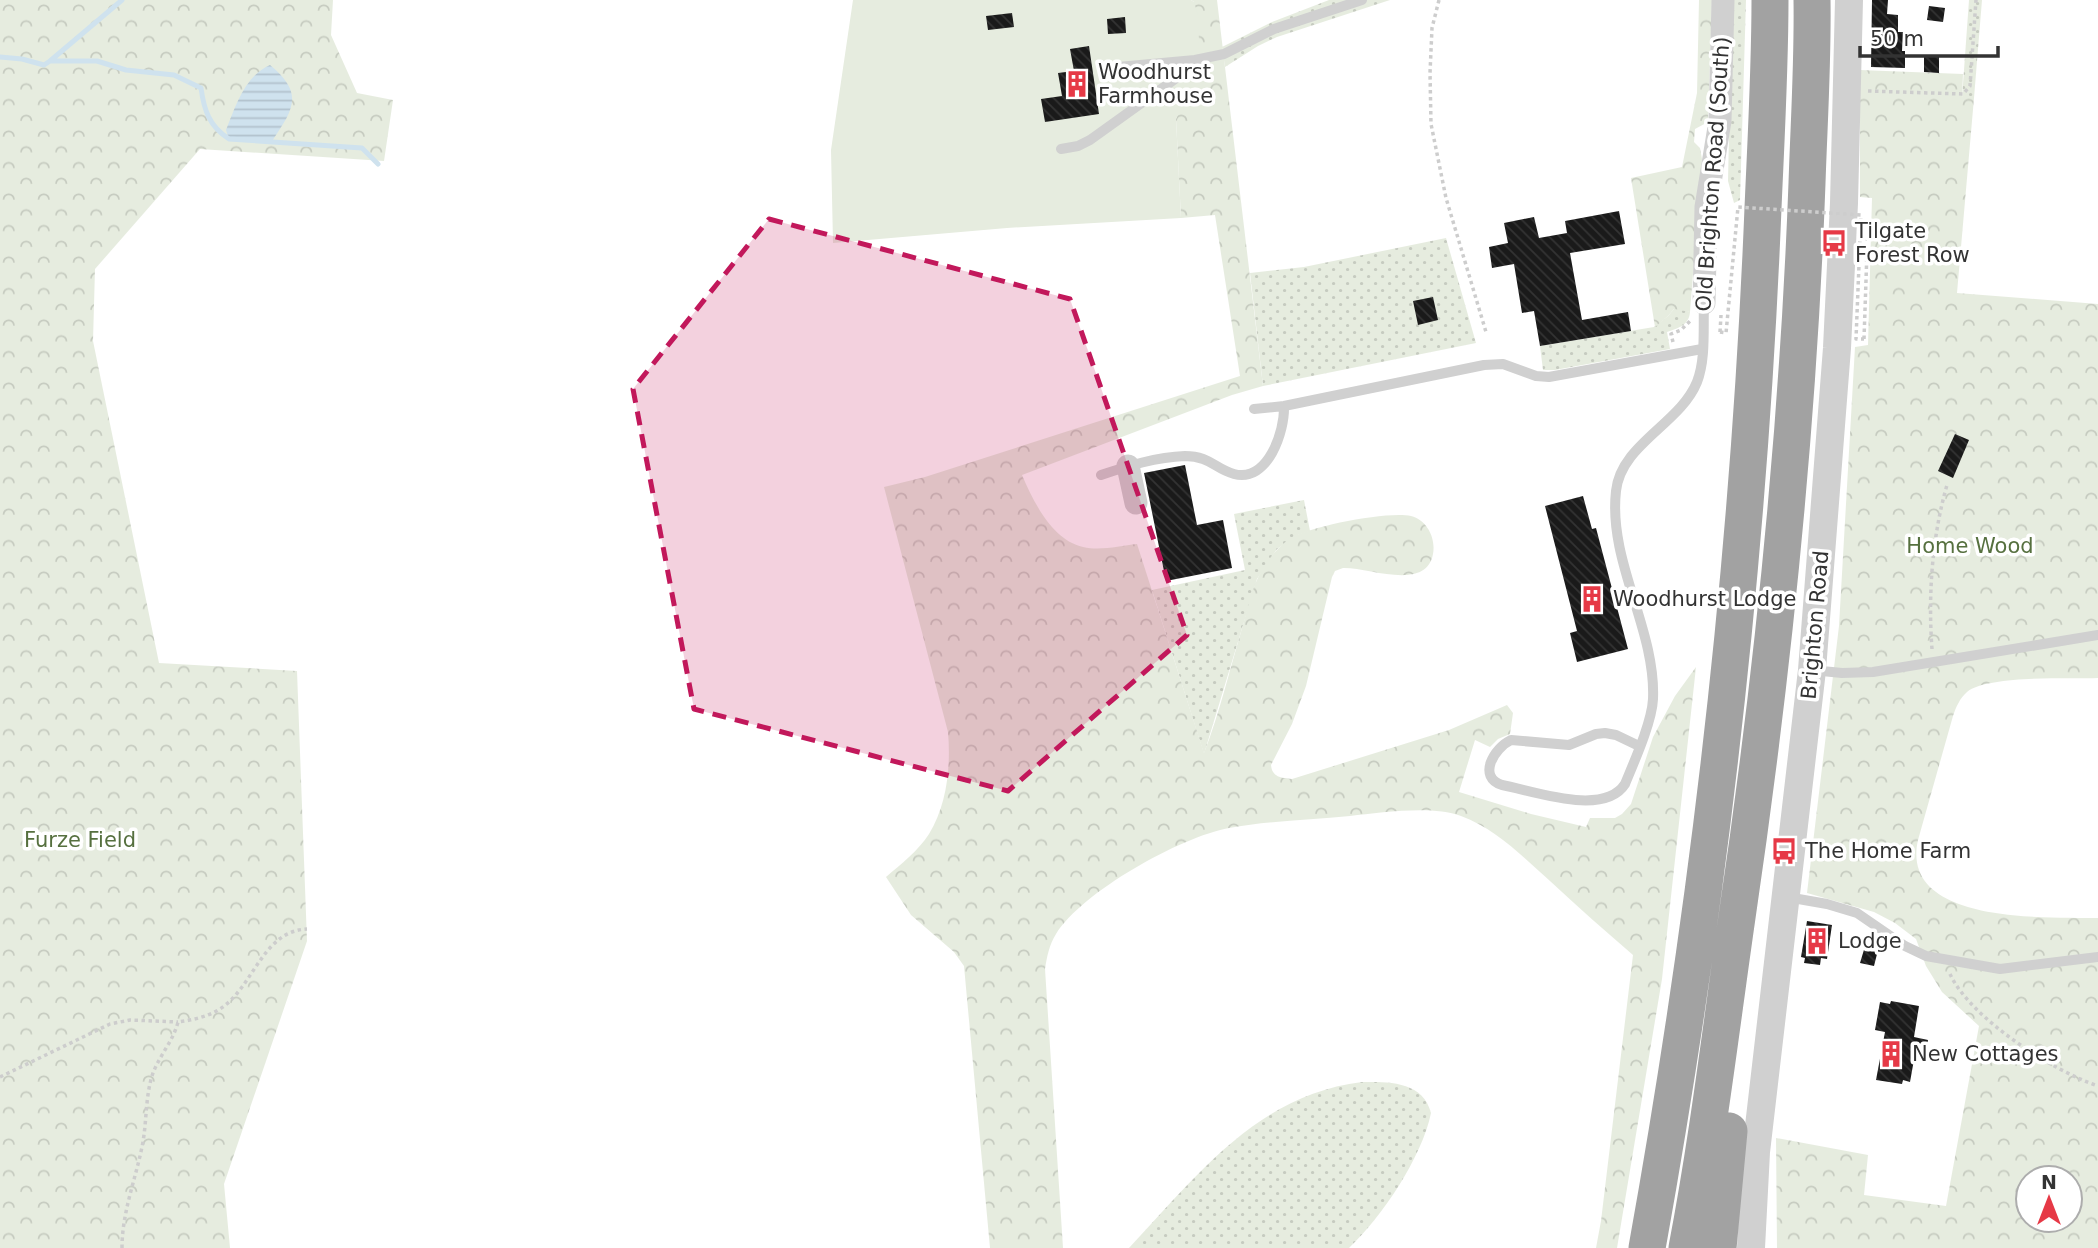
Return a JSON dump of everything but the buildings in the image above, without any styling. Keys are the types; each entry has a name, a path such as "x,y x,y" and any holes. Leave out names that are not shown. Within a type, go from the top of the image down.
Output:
{"highway":[{"path":"1647,1248 1668,1134 1705,884 1734,640 1759,306 1770,0"},
{"path":"1687,1248 1750,830 1774,641 1796,402 1803,282 1812,0"},
{"path":"1718,1248 1730,1124 1750,830"}],"street":[{"name":"Old Brighton Road (South)","path":"1704,298 1706,207 1720,121 1723,0"},
{"name":"Brighton Road","path":"1751,1248 1755,1159 1812,670 1837,348 1848,90 1849,0"},
{"path":"1128,466 1136,503"}],"lane":[{"path":"1118,67 1195,60 1224,54 1275,29 1362,0"},
{"path":"1061,149 1078,146 1090,140 1189,69 1195,60"},
{"name":"Old Brighton Road (South)","path":"1639,746 1605,733 1569,745 1511,740 1496,753 1489,776 1502,785 1580,801 1603,800 1622,789 1639,746 1652,708 1652,678 1617,536 1617,482 1636,452 1696,384 1701,369 1704,298"},
{"path":"1254,410 1484,365 1503,364 1536,376 1549,377 1702,349"},
{"path":"1101,475 1158,459 1186,456 1209,460 1236,475 1252,473 1265,463 1276,444 1283,424 1284,405"},
{"path":"1812,670 1863,672 2098,635"},
{"path":"1784,897 1818,901 1847,909 1865,917 1914,951 1943,959 2000,969 2098,957"}],"path":[{"path":"1439,0 1432,28 1431,124 1446,198 1486,332"},
{"path":"1848,90 1967,92 1970,86 1976,0"},
{"path":"1720,332 1726,333 1738,207 1861,215 1856,339 1864,339"},
{"path":"1675,354 1671,334 1688,324 1693,312 1694,297 1704,298"},
{"path":"1933,662 1930,616 1935,537 1947,485"},
{"path":"0,1077 110,1024 131,1020 178,1022 207,1015 220,1008 242,987 278,939 295,929 307,929"},
{"path":"1943,959 1954,983 1967,1000 2017,1042 2048,1063 2098,1086"},
{"path":"122,1248 125,1214 142,1145 149,1085 178,1022"}],"highlighted area":[{"path":"769,219 1070,299 1187,635 1008,791 694,709 633,389"}],"green space":[{"name":"Furze Field","path":"0,0 333,0 331,35 357,93 393,100 384,161 200,149 95,269 93,341 159,663 297,671 307,941 224,1184 230,1248 0,1248"},
{"path":"853,0 1191,0 1198,15 1199,42 1196,82 1176,119 1181,218 1007,228 833,243 831,150"},
{"path":"1191,0 1217,0 1263,386 1232,395 1022,475 1045,518 1072,543 1096,548 1137,544 1204,753 1252,592 1263,568 1278,548 1301,533 1332,524 1400,515 1422,521 1429,530 1434,548 1428,565 1420,572 1395,575 1343,568 1335,571 1306,686 1292,724 1271,765 1273,772 1281,777 1292,779 1449,730 1507,705 1513,713 1510,734 1498,739 1490,747 1475,740 1459,792 1586,827 1590,818 1615,818 1631,804 1653,737 1675,696 1696,667 1662,979 1617,1248 1596,1248 1633,955 1519,853 1486,828 1461,816 1421,810 1259,824 1209,833 1160,854 1109,884 1069,918 1052,942 1045,969 1063,1248 990,1248 964,966 954,952 911,915 886,877 920,846 935,823 944,798 949,745 948,732 884,487 925,477 1240,376 1215,215 1181,218 1176,119 1191,94 1194,2"},
{"path":"1329,0 1390,0 1277,37 1225,67 1222,47 1272,22"},
{"path":"1699,0 1712,0 1708,122 1695,129 1694,142 1700,148 1702,159 1690,312 1674,309 1655,327 1631,178 1682,167 1697,93"},
{"path":"1732,0 1746,0 1740,200 1734,203 1728,181"},
{"path":"1969,0 1982,0 1974,98 1962,98"},
{"name":"Home Wood","path":"1860,70 1963,74 1962,97 1974,98 1957,293 2098,304 2098,678 2010,680 1977,687 1962,697 1953,716 1918,840 1918,868 1931,888 1953,902 1982,911 2046,917 2098,918 2098,1248 1777,1248 1776,1138 1868,1155 1864,1195 1946,1206 1979,1026 1942,992 1926,966 1916,939 1895,923 1874,912 1807,893 1839,626 1855,347 1868,345 1872,198 1860,197"},
{"path":"1446,238 1476,343 1263,386 1250,273 1304,267"},
{"path":"1674,309 1690,312 1683,325 1667,332 1670,349 1543,370 1540,346 1654,327"},
{"path":"1304,500 1310,531 1298,535 1277,549 1257,579 1204,754 1152,590 1245,570 1234,514"},
{"path":"1362,1082 1394,1083 1413,1089 1427,1102 1431,1113 1410,1167 1387,1203 1349,1248 1129,1248 1205,1167 1260,1121 1291,1103 1325,1090"}],"water":[{"path":"270,65 288,84 291,93 292,102 286,120 272,141 229,139 226,130 242,92 254,76"}],"waterway":[{"path":"50,61 122,0"},
{"path":"0,57 44,65 50,61 97,61 126,70 174,75 201,88 209,117 217,129 229,139 362,148 378,164"}],"place":[{"name":"Woodhurst Farmhouse","path":"1077,84"},
{"name":"Tilgate Forest Row","path":"1834,243"},
{"name":"Woodhurst Lodge","path":"1592,599"},
{"name":"The Home Farm","path":"1784,851"},
{"name":"Lodge","path":"1817,941"},
{"name":"New Cottages","path":"1891,1054"}]}
